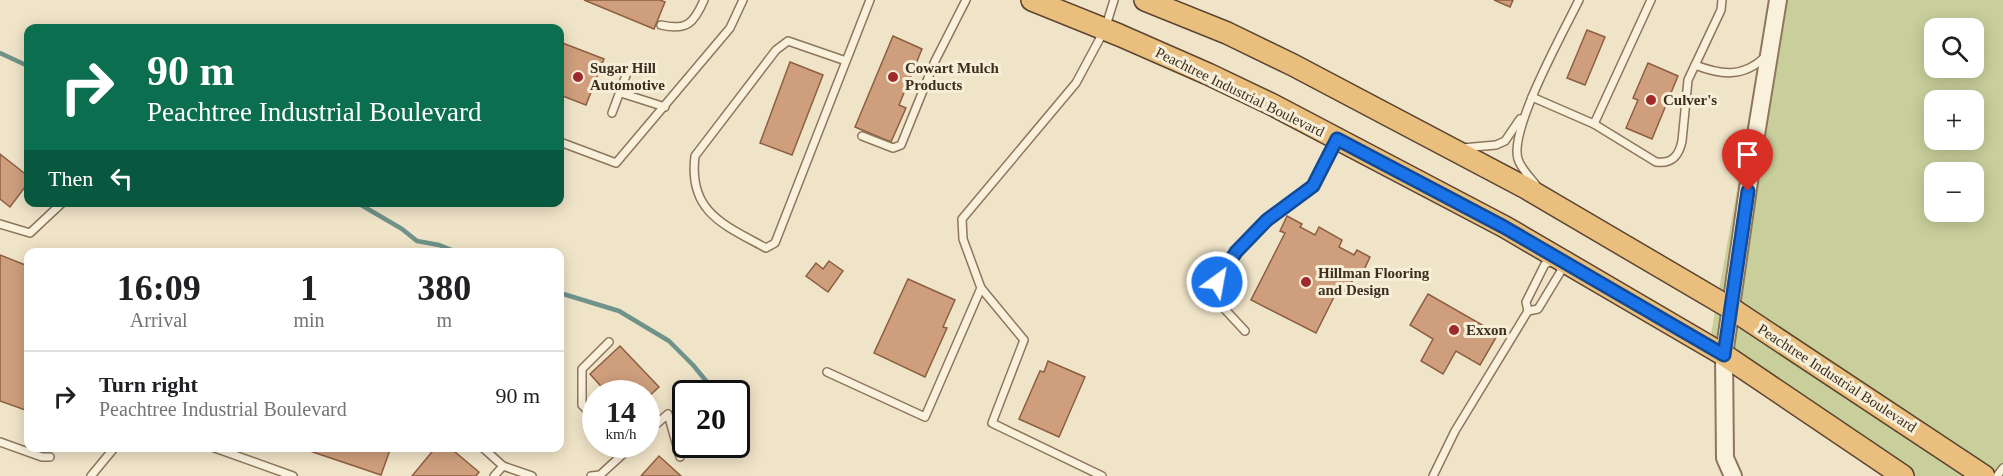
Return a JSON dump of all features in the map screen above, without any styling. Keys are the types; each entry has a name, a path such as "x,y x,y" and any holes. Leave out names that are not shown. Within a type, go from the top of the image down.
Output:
{"highway":[{"name":"Peachtree Industrial Boulevard","path":"1032,0 1208,74 1504,227 1724,355 1903,476"},
{"name":"Peachtree Industrial Boulevard","path":"1145,0 1246,42 1550,201 1732,309 1984,476"}],"street":[{"path":"1733,476 1725,458 1724,355 1778,0"}],"lane":[{"path":"661,25 670,27 688,25 695,18 704,0"},
{"path":"564,144 616,163 730,28 743,0"},
{"path":"846,61 788,41 776,50 695,156 693,171 695,188 707,209 719,222 766,248 774,243 846,61 870,0"},
{"path":"862,136 893,148 901,145 935,61 966,0"},
{"path":"1102,476 992,423 1024,340 981,288 963,239 962,219 1076,83 1105,29 1114,0"},
{"path":"1550,201 1522,168 1517,157 1517,141 1524,115 1579,0"},
{"path":"1594,124 1650,0"},
{"path":"1532,97 1594,124 1656,162 1667,162 1673,159 1680,150 1688,80 1721,10 1722,0"},
{"path":"1695,65 1722,74 1731,73 1759,62 1770,50"},
{"path":"612,113 628,70"},
{"path":"621,93 665,107"},
{"path":"1451,148 1486,146 1505,141 1524,115"},
{"path":"1245,331 1219,303 1217,282 1236,252 1267,220 1313,186 1337,139"},
{"path":"0,224 30,233 58,207"},
{"path":"1433,476 1460,423 1528,311 1526,302 1545,264 1559,259 1561,271 1538,309 1528,311"},
{"path":"827,372 925,417 981,288"},
{"path":"582,380 582,369 609,342"},
{"path":"660,421 668,414 672,428"},
{"path":"0,442 24,451"},
{"path":"28,452 50,457"},
{"path":"91,476 110,452"},
{"path":"226,452 293,476"},
{"path":"488,452 503,466 532,476"},
{"path":"591,476 600,475 618,458"},
{"path":"494,476 503,466"},
{"path":"1997,476 2003,468"}],"green space":[{"path":"1771,0 2003,0 2003,476 1899,476 1708,351"}],"building":[{"path":"584,0 660,0 665,2 654,29"},
{"path":"1494,0 1513,0 1510,7"},
{"path":"1587,30 1605,37 1585,85 1567,78"},
{"name":"Cowart Mulch Products","path":"893,36 922,49 899,105 906,108 891,142 855,127"},
{"name":"Sugar Hill Automotive","path":"564,44 604,59 586,105 564,97"},
{"path":"790,62 823,75 792,155 760,143"},
{"path":"1648,63 1678,76 1652,139 1626,128 1638,100 1633,98"},
{"path":"0,154 24,173 24,188 10,207 0,199"},
{"name":"Hillman Flooring and Design","path":"1287,216 1302,224 1300,227 1315,235 1319,227 1342,240 1339,247 1354,255 1357,250 1370,257 1363,272 1358,270 1345,295 1337,291 1316,333 1251,300 1285,233 1280,231"},
{"path":"0,255 24,264 24,410 0,401"},
{"path":"829,261 843,271 828,292 806,276 816,263 823,269"},
{"path":"908,279 955,300 943,327 947,328 925,377 874,353"},
{"name":"Exxon","path":"1428,294 1498,334 1480,365 1456,351 1443,374 1421,361 1433,339 1410,325"},
{"path":"620,346 652,380 595,380 590,374"},
{"path":"1048,361 1085,377 1059,437 1019,419 1040,371 1044,372"},
{"path":"313,452 389,452 381,475"},
{"path":"432,452 455,452 479,472 476,476 412,476"},
{"path":"660,457 681,476 641,476"}],"waterway":[{"path":"0,53 24,64"},
{"path":"365,207 402,229 417,241 447,248"},
{"path":"564,294 619,311 669,341 705,380"}],"place":[{"name":"Sugar Hill Automotive","path":"578,77"},
{"name":"Cowart Mulch Products","path":"893,77"},
{"name":"Culver's","path":"1651,100"},
{"name":"Hillman Flooring and Design","path":"1306,282"},
{"name":"Exxon","path":"1454,330"}],"route":[{"path":"1217,282 1236,252 1267,220 1313,186 1337,139 1504,227 1724,355 1748,191"}]}
